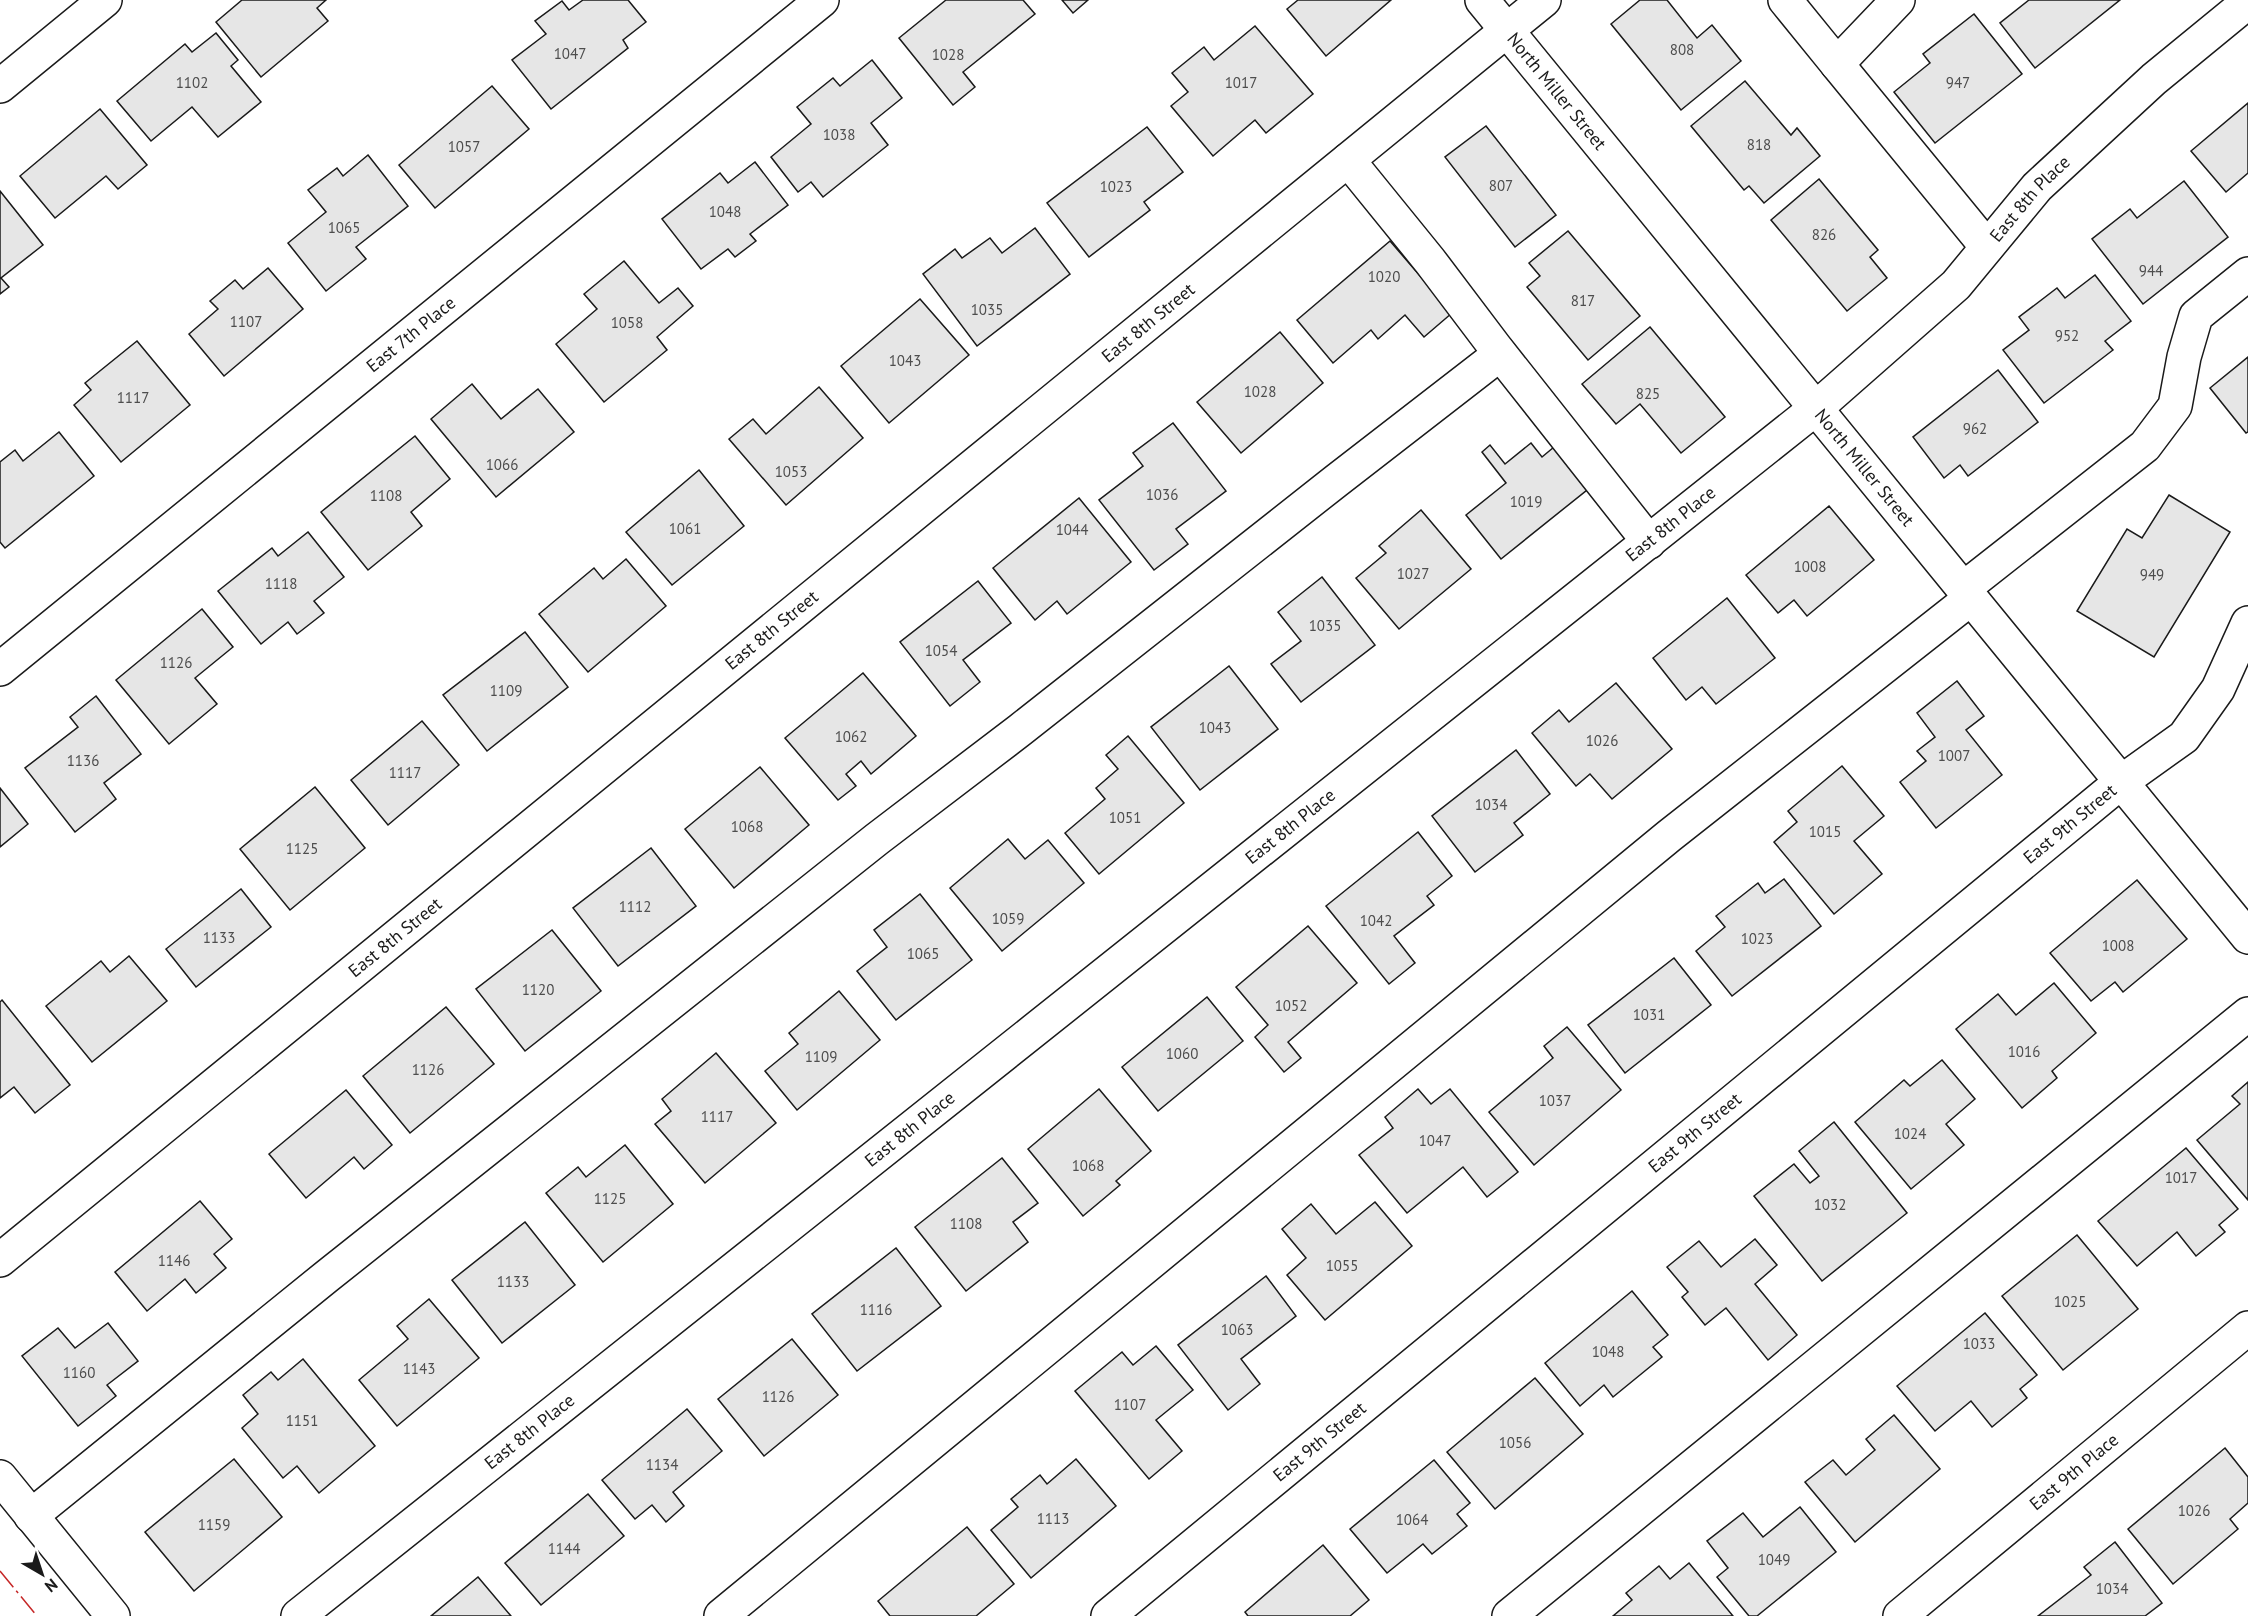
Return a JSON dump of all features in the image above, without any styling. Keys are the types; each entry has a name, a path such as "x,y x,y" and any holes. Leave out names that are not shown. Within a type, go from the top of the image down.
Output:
{"street":[{"path":"0,86 105,0"},
{"name":"East 7th Place","path":"0,669 822,0"},
{"name":"North Miller Street","path":"1482,0 2248,937"},
{"name":"East 8th Street","path":"0,1260 1544,0"},
{"path":"1785,0 1988,247"},
{"path":"1837,63 1898,0"},
{"name":"East 8th Place","path":"298,1616 1815,409 1956,285 2037,187 2154,79 2248,2"},
{"path":"1348,160 1430,261 1500,354 1649,542"},
{"path":"721,1616 2145,446 2175,406 2184,357 2196,316 2248,274"},
{"path":"31,1516 326,1277 877,839 1500,354"},
{"name":"East 9th Street","path":"1108,1616 2121,782 2184,737 2218,689 2248,623"},
{"path":"1509,1616 2248,1014"},
{"name":"East 9th Place","path":"1900,1616 2248,1328"},
{"path":"0,1477 113,1616"}],"building":[{"path":"242,0 326,0 317,8 328,21 261,77 216,22"},
{"path":"583,0 628,0 646,22 623,40 628,48 551,109 512,60 546,34 535,21 562,1 569,10"},
{"path":"946,0 1023,0 1035,14 963,72 975,87 953,105 899,38"},
{"path":"1062,0 1088,0 1073,13"},
{"path":"1298,0 1391,0 1326,56 1287,9"},
{"path":"1640,0 1667,0 1697,38 1712,25 1741,61 1681,110 1611,24"},
{"path":"2029,0 2120,0 2035,68 2000,23"},
{"path":"1974,14 2022,74 1935,143 1894,92 1930,63 1923,54"},
{"path":"1255,26 1313,94 1266,133 1255,120 1213,156 1171,106 1188,92 1172,73 1204,47 1214,60"},
{"path":"216,33 238,60 231,66 261,102 218,137 192,107 151,141 117,101 185,44 192,52"},
{"path":"872,60 902,98 871,123 888,145 823,197 811,182 798,192 771,157 811,124 797,107 833,78 840,86"},
{"path":"1745,81 1791,135 1797,128 1820,156 1764,203 1749,186 1744,190 1691,126"},
{"path":"492,86 529,129 435,208 399,165"},
{"path":"2248,103 2248,173 2226,192 2191,151"},
{"path":"100,109 147,165 118,189 106,176 55,218 20,176"},
{"path":"1486,126 1556,215 1515,247 1445,157"},
{"path":"1147,127 1183,172 1144,202 1150,210 1089,257 1047,203"},
{"path":"368,155 408,206 356,247 366,259 326,291 288,243 326,212 308,190 337,168 343,176"},
{"path":"755,162 788,205 750,234 756,241 735,257 728,249 701,269 662,219 720,173 728,183"},
{"path":"1819,179 1878,250 1870,257 1887,278 1847,311 1771,220"},
{"path":"2184,181 2228,237 2143,304 2092,239 2130,209 2137,218"},
{"path":"0,191 43,245 1,278 9,287 0,294"},
{"path":"1035,228 1070,274 977,346 923,274 955,249 962,258 990,238 1002,253"},
{"path":"1568,231 1640,316 1588,360 1527,287 1540,276 1529,263"},
{"path":"1390,241 1452,313 1424,337 1405,315 1378,339 1371,330 1333,363 1297,320"},
{"path":"624,261 659,303 678,288 693,306 657,337 667,350 604,402 556,344 597,309 584,294"},
{"path":"268,268 303,309 224,376 189,334 218,309 210,301 235,280 243,289"},
{"path":"2095,275 2131,321 2105,341 2113,350 2044,403 2003,350 2029,330 2019,317 2057,288 2065,298"},
{"path":"920,299 969,355 889,423 841,366"},
{"path":"1650,327 1725,417 1681,453 1640,404 1616,424 1582,384"},
{"path":"1280,332 1323,383 1241,453 1197,402"},
{"path":"137,341 190,405 121,462 74,405 91,390 85,383"},
{"path":"2248,357 2248,432 2246,433 2210,388"},
{"path":"1998,370 2038,422 1968,476 1960,465 1944,478 1913,437"},
{"path":"472,384 501,419 538,389 574,432 496,497 431,419"},
{"path":"819,387 863,438 786,505 729,439 753,419 766,434"},
{"path":"1173,423 1226,491 1176,529 1188,544 1154,570 1099,500 1143,466 1133,453"},
{"path":"59,432 94,476 5,548 0,542 0,462 15,450 23,461"},
{"path":"415,436 450,479 411,512 422,526 368,570 321,512"},
{"path":"1531,443 1542,457 1554,447 1587,490 1501,559 1466,515 1506,483 1482,452 1490,445 1505,464"},
{"path":"699,470 744,526 672,585 626,532"},
{"path":"2169,495 2230,532 2154,657 2077,611 2127,529 2142,538"},
{"path":"1079,498 1131,562 1067,614 1057,601 1035,620 993,568"},
{"path":"1829,506 1874,560 1807,616 1794,600 1778,613 1746,575"},
{"path":"1421,510 1471,569 1399,629 1356,578 1386,553 1379,546"},
{"path":"308,532 344,577 314,601 324,613 297,634 288,622 261,644 218,591 272,548 278,556"},
{"path":"626,559 666,606 588,672 539,614 594,568 603,579"},
{"path":"1322,577 1375,645 1301,702 1271,664 1301,641 1278,612"},
{"path":"978,581 1011,623 963,660 980,682 950,706 900,642"},
{"path":"1727,598 1775,658 1716,704 1702,687 1686,700 1653,658"},
{"path":"202,609 233,647 195,678 217,704 169,744 116,680"},
{"path":"525,632 568,687 487,751 443,695"},
{"path":"1229,666 1278,729 1200,790 1151,727"},
{"path":"863,673 916,736 871,774 861,761 846,774 856,786 838,800 785,738"},
{"path":"1957,681 1984,716 1966,730 2002,775 1936,828 1900,782 1926,761 1917,751 1935,737 1917,713"},
{"path":"1616,683 1672,749 1612,799 1590,774 1576,786 1532,733 1559,710 1569,722"},
{"path":"96,696 141,754 104,783 116,799 75,832 25,768 78,727 70,717"},
{"path":"422,721 459,765 388,825 351,780"},
{"path":"1128,736 1184,803 1099,874 1065,833 1105,799 1096,788 1118,769 1106,755"},
{"path":"1516,750 1550,794 1514,823 1523,835 1475,872 1432,816"},
{"path":"1842,766 1884,816 1854,841 1882,874 1834,914 1774,842 1797,822 1788,811"},
{"path":"760,767 809,825 734,888 685,829"},
{"path":"315,787 365,848 290,910 240,849"},
{"path":"0,788 28,824 0,847"},
{"path":"1418,832 1452,876 1427,896 1434,905 1394,936 1415,963 1389,984 1326,906"},
{"path":"1008,839 1025,859 1048,840 1084,883 1002,951 950,888"},
{"path":"651,848 696,906 618,966 573,908"},
{"path":"1784,879 1821,926 1732,996 1696,951 1725,927 1716,916 1758,883 1765,893"},
{"path":"2137,880 2187,939 2123,992 2115,982 2091,1001 2050,953"},
{"path":"241,889 271,927 196,987 166,949"},
{"path":"920,894 972,960 896,1020 857,971 887,947 874,930"},
{"path":"1308,926 1357,983 1288,1042 1301,1058 1284,1072 1255,1037 1268,1025 1236,987"},
{"path":"552,930 601,991 525,1051 476,989"},
{"path":"129,956 167,1001 92,1062 46,1006 101,961 110,972"},
{"path":"1674,958 1711,1005 1625,1073 1588,1025"},
{"path":"2054,983 2096,1033 2052,1071 2057,1078 2022,1108 1956,1029 1998,994 2016,1015"},
{"path":"839,991 880,1040 797,1110 765,1071 798,1044 789,1033"},
{"path":"1207,997 1243,1041 1158,1111 1122,1067"},
{"path":"2,1000 70,1085 35,1113 14,1087 0,1098 0,1002"},
{"path":"446,1007 494,1064 410,1133 363,1076"},
{"path":"1567,1027 1621,1090 1534,1165 1489,1112 1553,1058 1544,1046"},
{"path":"716,1053 776,1123 705,1183 655,1124 671,1111 662,1099"},
{"path":"1942,1060 1975,1099 1946,1124 1964,1145 1911,1189 1855,1122 1904,1080 1910,1086"},
{"path":"2248,1082 2248,1200 2197,1140 2240,1104 2232,1096"},
{"path":"1099,1089 1151,1151 1116,1181 1120,1185 1083,1216 1028,1149"},
{"path":"1418,1089 1431,1104 1450,1089 1518,1172 1487,1197 1463,1167 1407,1213 1359,1155 1393,1128 1385,1117"},
{"path":"346,1090 392,1145 364,1169 354,1157 306,1198 269,1154"},
{"path":"1834,1122 1907,1213 1822,1281 1754,1196 1794,1164 1810,1183 1819,1176 1799,1151"},
{"path":"625,1145 673,1204 603,1262 546,1193 578,1167 586,1177"},
{"path":"2186,1148 2238,1209 2219,1225 2225,1232 2196,1256 2177,1232 2137,1266 2098,1221"},
{"path":"1002,1158 1038,1203 1013,1222 1028,1242 966,1291 915,1227"},
{"path":"200,1201 232,1239 214,1254 226,1268 196,1293 185,1279 147,1311 115,1272"},
{"path":"1375,1202 1412,1246 1325,1320 1287,1275 1306,1258 1282,1229 1311,1204 1336,1234"},
{"path":"525,1222 575,1285 502,1343 452,1280"},
{"path":"2077,1235 2138,1309 2063,1370 2002,1296"},
{"path":"1755,1239 1777,1265 1755,1284 1797,1335 1768,1360 1726,1308 1705,1325 1682,1297 1688,1292 1667,1267 1699,1241 1721,1267"},
{"path":"896,1248 941,1306 857,1371 812,1314"},
{"path":"1266,1276 1296,1316 1241,1359 1260,1384 1228,1410 1178,1345"},
{"path":"1632,1291 1668,1335 1653,1347 1662,1357 1613,1397 1604,1385 1580,1406 1545,1363"},
{"path":"429,1299 479,1358 397,1426 359,1380 408,1339 397,1326"},
{"path":"1985,1313 2037,1375 2020,1389 2027,1398 1992,1427 1971,1401 1935,1431 1897,1386"},
{"path":"108,1323 138,1361 107,1385 116,1396 78,1426 22,1356 58,1328 75,1348"},
{"path":"792,1339 838,1395 764,1456 718,1399"},
{"path":"1156,1346 1193,1390 1156,1420 1182,1451 1149,1479 1075,1391 1122,1352 1133,1365"},
{"path":"303,1359 375,1446 319,1493 297,1466 283,1478 242,1428 258,1414 243,1395 271,1372 278,1380"},
{"path":"1535,1378 1583,1434 1495,1509 1447,1452"},
{"path":"687,1409 722,1451 673,1492 684,1506 666,1522 652,1505 635,1519 602,1480"},
{"path":"1894,1415 1940,1469 1855,1542 1805,1482 1833,1460 1846,1475 1875,1450 1866,1439"},
{"path":"2225,1448 2248,1477 2248,1503 2230,1519 2238,1529 2173,1584 2128,1529"},
{"path":"234,1459 282,1517 194,1591 145,1532"},
{"path":"1076,1459 1116,1506 1031,1578 991,1530 1018,1507 1011,1499 1040,1475 1047,1484"},
{"path":"1434,1460 1470,1503 1457,1514 1467,1526 1432,1554 1423,1544 1387,1573 1350,1529"},
{"path":"588,1494 624,1536 541,1605 505,1563"},
{"path":"1800,1507 1836,1552 1757,1616 1749,1616 1717,1577 1728,1568 1707,1541 1743,1513 1763,1537"},
{"path":"967,1527 1014,1584 976,1616 890,1616 878,1601"},
{"path":"2115,1542 2162,1603 2145,1616 2038,1616 2091,1575 2084,1567"},
{"path":"1323,1545 1369,1600 1350,1616 1248,1616 1245,1612"},
{"path":"1689,1563 1733,1616 1613,1616 1632,1600 1626,1593 1659,1566 1670,1579"},
{"path":"478,1577 511,1616 431,1616"}],"power":[{"path":"0,1571 37,1616"}]}
